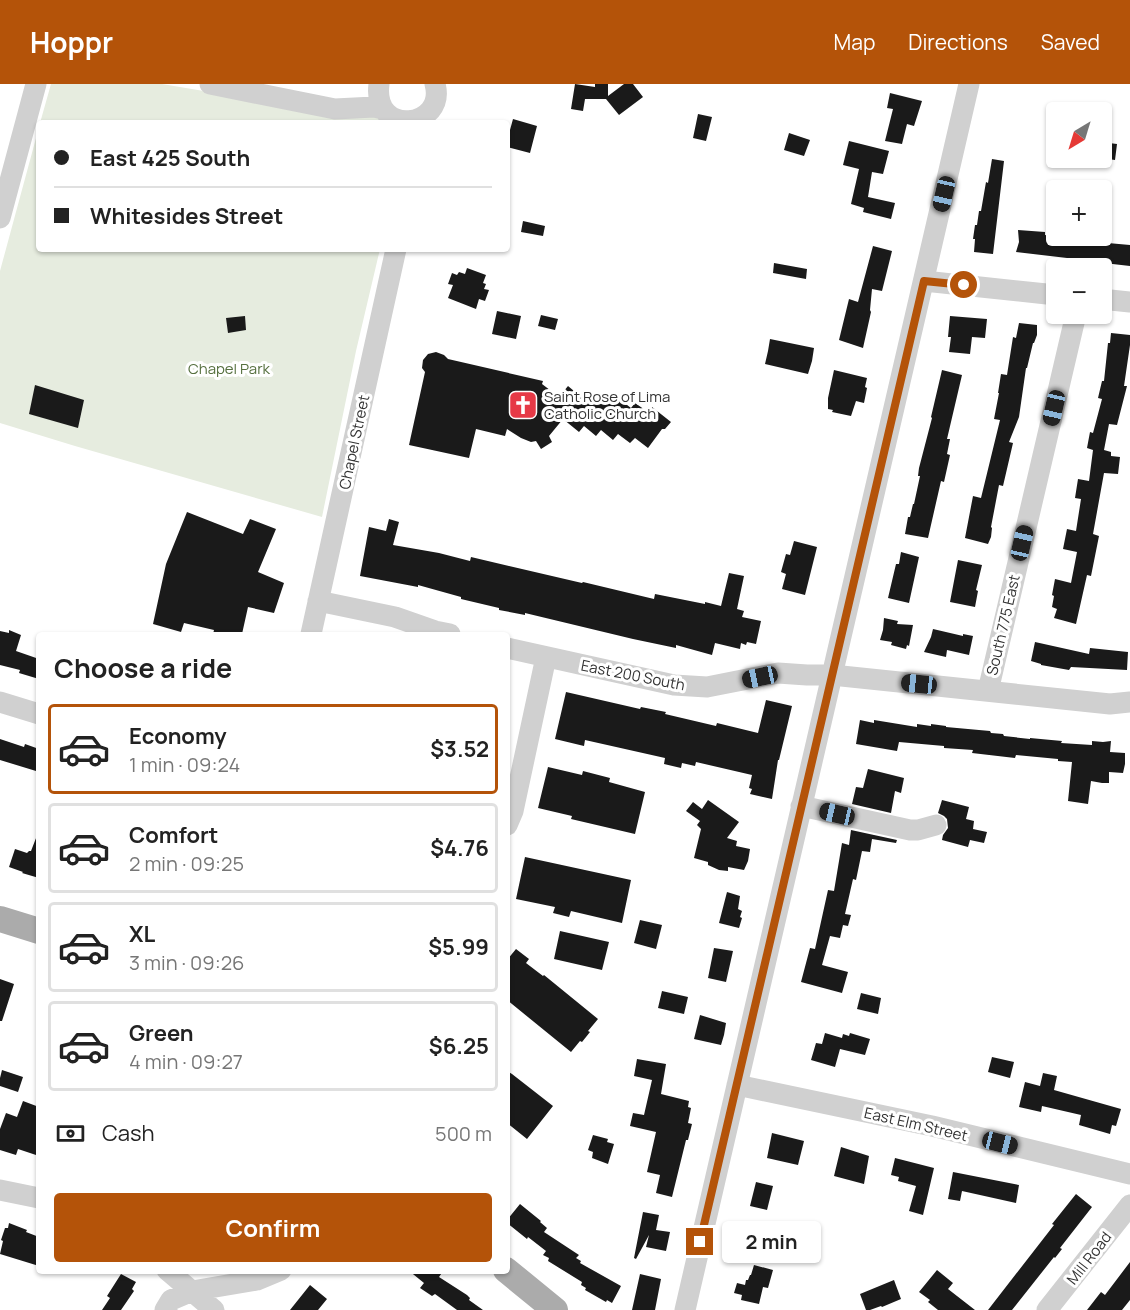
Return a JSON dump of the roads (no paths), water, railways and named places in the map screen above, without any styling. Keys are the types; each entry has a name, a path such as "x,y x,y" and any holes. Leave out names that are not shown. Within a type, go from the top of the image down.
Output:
{"main road":[{"path":"0,919 36,930"},
{"path":"510,1273 555,1310"}],"street":[{"path":"0,218 36,84"},
{"path":"210,84 335,108 374,107 383,109"},
{"path":"314,104 368,91 377,84"},
{"path":"377,84 380,105 386,113 397,120"},
{"path":"424,120 436,98 435,84"},
{"path":"685,1310 969,84"},
{"name":"Chapel Street","path":"311,632 395,252"},
{"path":"924,281 1046,294"},
{"path":"1112,300 1130,302"},
{"name":"South 775 East","path":"988,691 1074,324"},
{"path":"318,601 395,617 440,632"},
{"name":"East 200 South","path":"510,649 674,684 706,687 778,673 832,675 1110,704 1130,702"},
{"path":"510,818 546,657"},
{"path":"0,702 36,713"},
{"path":"801,806 910,830 936,825"},
{"name":"East Elm Street","path":"736,1084 932,1126 1130,1174"},
{"path":"0,1190 36,1197"},
{"name":"Mill Road","path":"1047,1310 1130,1205"},
{"path":"172,1274 214,1310"},
{"path":"165,1310 171,1300 192,1291 257,1280 271,1274"}],"place":[{"name":"Saint Rose of Lima Catholic Church","path":"523,405"}],"park label":[{"name":"Chapel Park","path":"229,368"}]}
